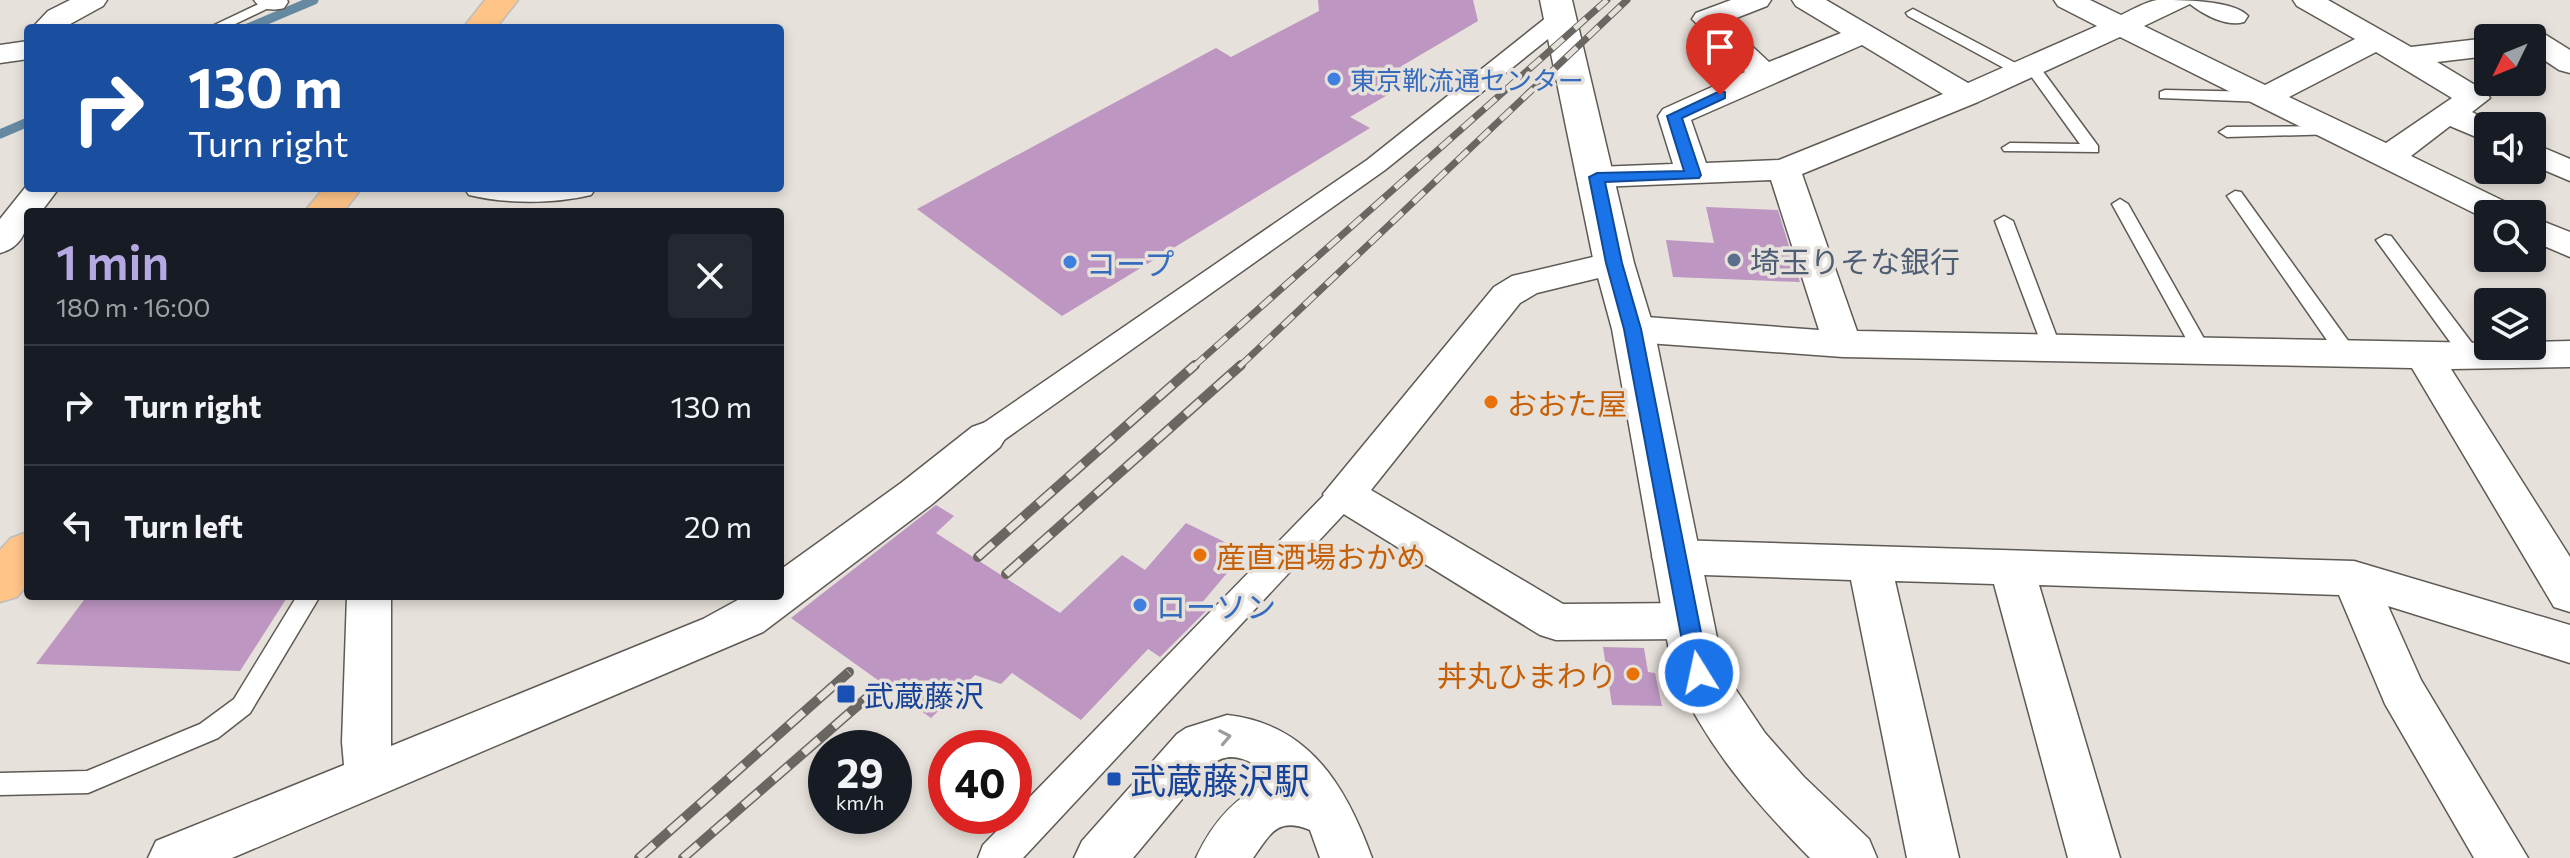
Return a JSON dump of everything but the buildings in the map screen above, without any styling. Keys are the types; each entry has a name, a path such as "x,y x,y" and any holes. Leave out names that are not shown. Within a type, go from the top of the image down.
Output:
{"highway":[{"path":"482,24 502,0"},
{"path":"326,208 340,192"},
{"path":"0,583 24,556"}],"street":[{"path":"1757,0 1706,19 1765,74"},
{"path":"1806,0 1967,95"},
{"path":"2068,0 2476,200"},
{"path":"1597,177 1784,170 1967,95 2178,0"},
{"path":"2201,0 2234,16"},
{"path":"2307,0 2376,40 2411,56 2474,98 2388,157"},
{"path":"51,24 83,1"},
{"path":"784,591 916,494 986,437 1376,165 1558,9 1614,263 1633,329 1674,557 1699,673 1715,711 1770,779 1849,858"},
{"path":"1693,175 1674,116 1765,74 1864,34"},
{"path":"2265,97 2376,40"},
{"path":"2546,48 2570,64"},
{"path":"2411,56 2474,49"},
{"path":"2448,113 2474,125"},
{"path":"2546,160 2570,171"},
{"path":"1784,170 1843,344"},
{"path":"26,208 39,192"},
{"path":"482,197 536,192"},
{"path":"0,242 24,211"},
{"path":"2546,235 2570,246"},
{"path":"997,858 1344,494 1507,295 1525,284 1614,263"},
{"path":"1633,329 1843,344 2471,356 2570,354"},
{"path":"2423,355 2570,594"},
{"path":"1344,494 1556,622 1689,621"},
{"path":"1674,557 2354,578 2570,644"},
{"path":"1869,563 1933,858"},
{"path":"2012,568 2094,858"},
{"path":"2354,578 2402,690 2502,858"},
{"path":"369,600 366,742 370,776"},
{"path":"174,858 719,632 747,619 772,600"},
{"path":"1100,858 1200,744 1230,733 1258,739 1294,767 1335,842"},
{"path":"1222,858 1264,807 1281,799 1303,803 1335,842"}],"lane":[{"path":"223,24 271,1"},
{"path":"1913,13 2026,68 2092,149 2010,148"},
{"path":"2165,95 2265,97"},
{"path":"2227,132 2333,131"},
{"path":"2235,196 2347,354"},
{"path":"2120,204 2202,351"},
{"path":"2004,221 2052,348"},
{"path":"2385,240 2471,356"},
{"path":"0,784 88,782 209,731 242,706 307,600"}],"waterway":[{"path":"257,24 314,0"},
{"path":"0,134 24,124"}],"railway":[{"path":"1193,367 1607,0"},
{"path":"1239,367 1627,0"},
{"path":"978,557 1195,365"},
{"path":"1006,574 1241,365"},
{"path":"639,858 849,672"},
{"path":"683,858 878,688"}],"place":[{"name":"東京靴流通センター","path":"1334,79"},
{"name":"埼玉りそな銀行","path":"1734,260"},
{"name":"コープ","path":"1070,262"},
{"name":"おおた屋","path":"1491,402"},
{"name":"産直酒場おかめ","path":"1200,555"},
{"name":"ローソン","path":"1140,605"},
{"name":"丼丸ひまわり","path":"1633,674"},
{"name":"武蔵藤沢","path":"846,694"},
{"name":"武蔵藤沢駅","path":"1114,779"}],"route":[{"path":"1699,673 1674,557 1633,329 1614,263 1597,177 1693,175 1674,116 1720,95"}]}
